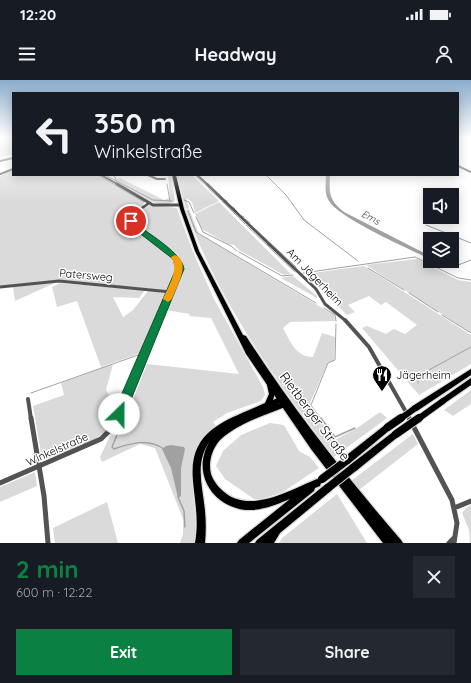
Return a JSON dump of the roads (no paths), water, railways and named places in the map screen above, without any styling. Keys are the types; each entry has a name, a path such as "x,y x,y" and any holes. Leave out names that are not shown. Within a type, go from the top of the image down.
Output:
{"main road":[{"name":"Rietberger Straße","path":"174,176 182,208 197,251 248,352 270,385 398,543"},
{"name":"Rietberger Straße","path":"220,298 284,402 333,474 389,543"},
{"path":"242,543 388,428 471,372"},
{"path":"260,543 396,434 471,381"},
{"path":"268,405 272,394 270,385"},
{"path":"200,543 202,518 196,469 201,447 207,438 221,426 268,405 284,402"},
{"path":"284,402 236,426 216,439 207,458 206,466 210,482 220,495 227,500 234,503 252,506 270,502 319,481"},
{"path":"269,543 277,529"}],"street":[{"path":"459,166 471,172"},
{"path":"0,174 12,169"},
{"path":"103,176 149,203 160,206 182,208"},
{"path":"150,176 157,179 165,179"},
{"name":"Am Jägerheim","path":"198,176 316,289 325,304 347,322 369,347 398,397 447,490 454,508 457,523 455,540 449,543"},
{"name":"Winkelstraße","path":"0,483 101,439 113,427 179,271 179,262 175,257 135,227 131,222 133,216 140,208 149,203"},
{"name":"Patersweg","path":"0,287 60,281 171,292"},
{"path":"28,399 40,466 48,543"},
{"path":"454,508 471,501"}],"waterway":[{"path":"100,176 144,202"},
{"path":"107,176 153,200 170,201"},
{"path":"114,176 116,180"},
{"path":"196,176 209,188"},
{"path":"199,176 207,183"},
{"path":"267,176 286,195 304,220 358,261"},
{"path":"167,184 170,201"},
{"path":"209,189 221,200"},
{"path":"184,200 189,202 194,213"},
{"path":"222,201 245,224"},
{"path":"188,211 196,232 316,303"},
{"path":"196,217 203,232 231,246 237,251"},
{"path":"245,219 250,223"},
{"path":"246,225 295,272"},
{"path":"251,225 296,267"},
{"path":"426,225 471,243"},
{"path":"239,252 282,276 293,275"},
{"path":"303,273 415,257 458,278 471,280"},
{"path":"459,265 471,260"},
{"path":"368,268 404,290"},
{"path":"409,293 438,312"},
{"path":"324,308 335,315 336,321"},
{"path":"442,315 471,333"},
{"path":"321,419 311,405 328,363 335,360 336,324"},
{"path":"418,383 418,376 471,347"},
{"path":"31,393 141,354"},
{"path":"123,419 145,365"},
{"path":"124,418 112,447 114,449 133,443 152,444 164,449"},
{"path":"321,418 335,437 355,428"},
{"path":"178,497 184,511 185,527"}],"place":[{"name":"Jägerheim","path":"382,392"}],"water label":[{"name":"Ems","path":"371,217"}]}
